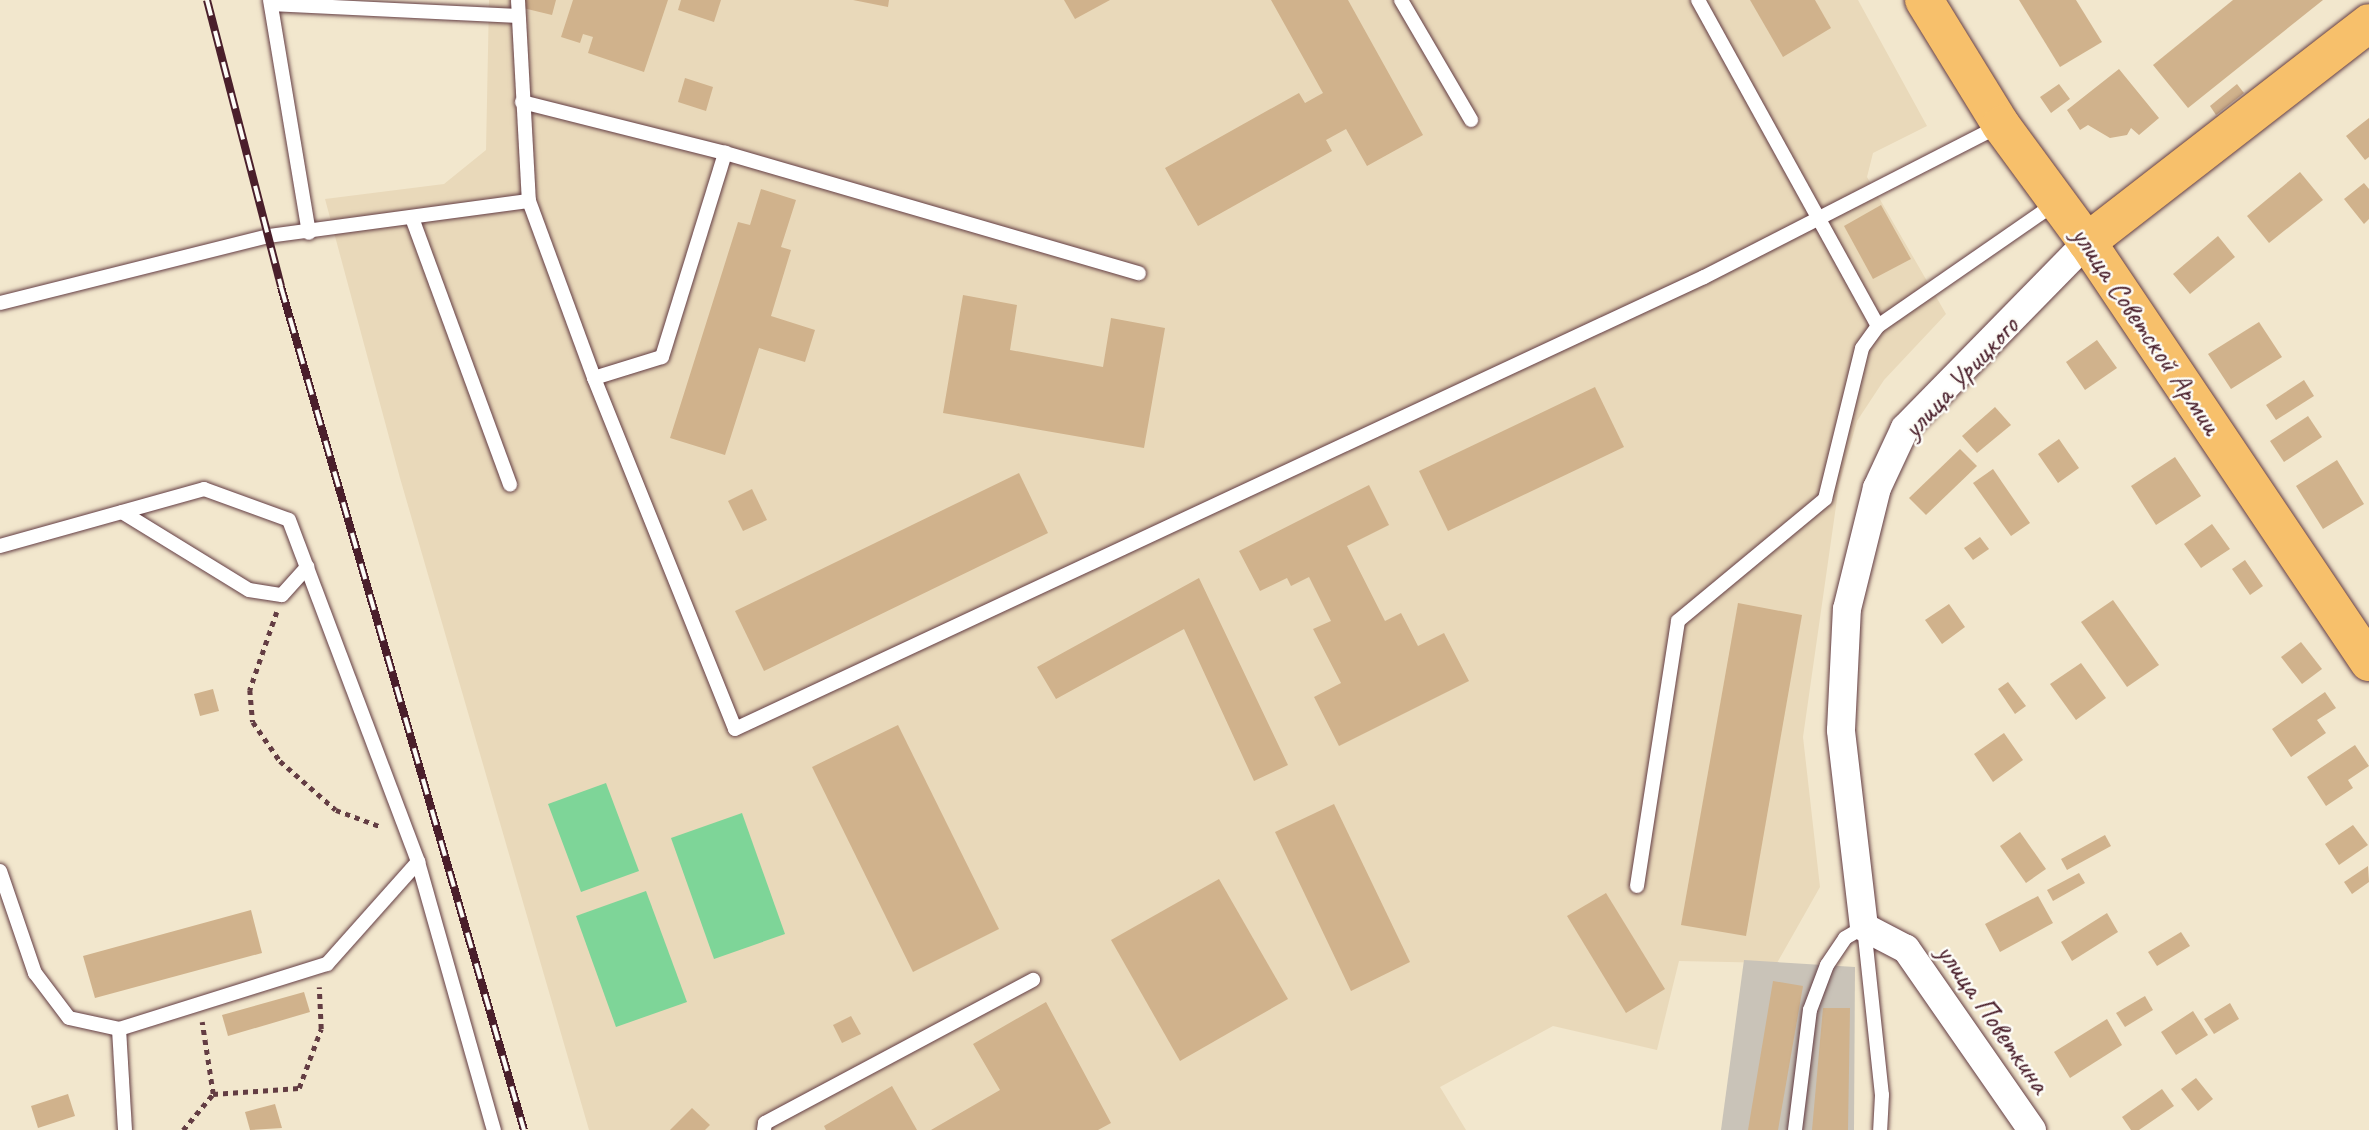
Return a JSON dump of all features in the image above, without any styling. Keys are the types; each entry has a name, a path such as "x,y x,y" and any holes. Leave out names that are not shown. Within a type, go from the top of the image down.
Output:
{"main road":[{"name":"улица Советской Армии","path":"1924,0 2001,125 2087,242 2369,662"},
{"name":"улица Урицкого","path":"2087,242 2369,23"}],"street":[{"name":"улица Урицкого","path":"1864,927 1841,730 1847,610 1877,488 1905,428 2087,242"},
{"name":"улица Поветкина","path":"1864,927 1906,949 2032,1130"}],"lane":[{"path":"518,0 529,201 594,378 734,729 1704,277 2001,125"},
{"path":"1401,0 1471,120"},
{"path":"1698,0 1878,326"},
{"path":"309,233 271,2 517,16"},
{"path":"522,102 725,153 1139,273"},
{"path":"594,378 662,357 725,153"},
{"path":"0,303 270,236 309,233 529,201"},
{"path":"1637,886 1678,621 1825,499 1862,348 1878,326 2058,202"},
{"path":"412,218 510,485"},
{"path":"0,546 204,489 289,520 418,862 494,1130"},
{"path":"122,512 249,590 282,595 307,567"},
{"path":"0,871 42,982 69,1018 120,1029 327,964 418,862"},
{"path":"1795,1130 1810,1010 1827,965 1845,938 1864,927 1882,1095 1880,1130"},
{"path":"764,1130 765,1123 1033,980"},
{"path":"120,1029 125,1130"}],"path":[{"path":"282,595 250,690 253,722 280,761 336,810 408,836"},
{"path":"183,1130 213,1094 299,1088 321,1029 318,966"},
{"path":"199,1004 213,1094"}],"shaded area":[{"path":"489,0 1858,0 1927,126 1873,153 1867,177 1946,314 1884,380 1857,421 1839,485 1803,737 1820,887 1777,963 1679,961 1657,1050 1553,1026 1440,1087 1466,1130 589,1130 400,478 325,199 444,184 486,150"},
{"path":"1744,960 1855,967 1854,1130 1721,1130"}],"green space":[{"path":"606,783 639,871 581,892 548,804"},
{"path":"742,813 785,934 714,959 671,838"},
{"path":"646,891 687,1002 616,1027 576,916"}],"building":[{"path":"525,0 556,0 552,15 523,8"},
{"path":"573,0 668,0 644,72 588,53 593,37 583,34 580,43 561,37"},
{"path":"681,0 721,0 714,22 678,10"},
{"path":"853,0 889,0 888,7"},
{"path":"1064,0 1110,0 1075,19"},
{"path":"1271,0 1348,0 1423,135 1367,166 1346,129 1326,140 1332,151 1198,226 1165,168 1299,93 1305,103 1323,93"},
{"path":"1750,0 1815,0 1831,28 1783,57"},
{"path":"2019,0 2076,0 2102,42 2060,67"},
{"path":"2233,0 2323,0 2188,108 2153,65"},
{"path":"2119,69 2159,118 2139,135 2131,128 2127,135 2110,138 2088,125 2080,130 2067,110"},
{"path":"685,78 713,87 706,111 678,102"},
{"path":"2059,84 2070,99 2051,113 2040,97"},
{"path":"2237,84 2244,93 2216,115 2210,106"},
{"path":"2369,118 2369,157 2365,160 2346,136"},
{"path":"2300,172 2323,200 2269,243 2247,216"},
{"path":"2364,183 2369,189 2369,219 2364,224 2344,199"},
{"path":"761,189 796,200 781,247 791,250 771,316 815,330 805,362 759,348 725,455 670,438 738,222 750,225"},
{"path":"1881,205 1911,259 1873,279 1844,226"},
{"path":"2218,236 2235,257 2190,294 2173,274"},
{"path":"963,295 1017,305 1010,350 1103,367 1111,318 1165,328 1144,448 943,413"},
{"path":"2259,322 2282,357 2231,389 2208,354"},
{"path":"2097,340 2117,368 2085,390 2066,362"},
{"path":"2304,380 2314,396 2276,420 2266,405"},
{"path":"1595,387 1624,447 1448,531 1419,471"},
{"path":"1995,407 2011,425 1977,453 1962,436"},
{"path":"2308,416 2322,437 2284,462 2270,441"},
{"path":"2059,439 2079,468 2058,483 2038,454"},
{"path":"1960,449 1977,466 1926,515 1909,498"},
{"path":"2175,457 2201,496 2156,525 2131,486"},
{"path":"2337,460 2364,504 2323,529 2296,486"},
{"path":"1993,469 2030,523 2011,536 1973,483"},
{"path":"1019,473 1048,533 764,671 735,611"},
{"path":"1369,485 1389,525 1347,546 1385,621 1401,613 1418,646 1444,633 1469,681 1339,746 1314,697 1341,683 1313,629 1331,621 1309,577 1291,586 1287,578 1260,591 1239,551"},
{"path":"752,489 767,520 743,531 728,501"},
{"path":"2212,524 2230,549 2201,568 2184,544"},
{"path":"1980,537 1989,549 1973,560 1964,548"},
{"path":"2245,560 2263,586 2250,595 2232,569"},
{"path":"1199,578 1288,765 1254,781 1184,629 1056,699 1037,667"},
{"path":"2113,600 2159,665 2127,687 2081,622"},
{"path":"1738,603 1802,615 1746,936 1681,925"},
{"path":"1949,604 1965,627 1942,644 1925,620"},
{"path":"2301,642 2322,669 2302,684 2281,657"},
{"path":"2081,663 2106,698 2076,720 2050,684"},
{"path":"2008,682 2026,706 2015,714 1998,689"},
{"path":"213,689 219,711 200,716 194,694"},
{"path":"2325,692 2336,708 2317,720 2326,733 2291,757 2272,729"},
{"path":"898,725 999,929 913,972 812,767"},
{"path":"2004,733 2023,760 1993,782 1974,754"},
{"path":"2355,745 2369,766 2348,780 2353,788 2326,806 2307,777"},
{"path":"1334,804 1410,962 1351,991 1275,832"},
{"path":"2353,825 2368,845 2339,865 2325,844"},
{"path":"2020,832 2046,869 2026,883 2000,846"},
{"path":"2105,835 2111,846 2067,870 2061,859"},
{"path":"2368,866 2369,882 2352,894 2344,882"},
{"path":"2079,873 2085,883 2053,901 2047,890"},
{"path":"1219,879 1288,999 1180,1061 1111,940"},
{"path":"1606,893 1665,989 1626,1013 1567,916"},
{"path":"2038,896 2053,923 2000,952 1985,924"},
{"path":"251,910 262,953 95,998 83,956"},
{"path":"2107,913 2118,932 2072,961 2061,942"},
{"path":"2181,932 2190,946 2157,966 2148,952"},
{"path":"1773,981 1803,986 1778,1130 1748,1130"},
{"path":"304,992 310,1012 228,1036 222,1015"},
{"path":"2145,996 2153,1010 2125,1027 2116,1013"},
{"path":"1046,1002 1111,1123 1098,1130 931,1130 1000,1090 973,1044"},
{"path":"2230,1003 2239,1019 2214,1034 2204,1019"},
{"path":"1823,1008 1850,1008 1848,1130 1812,1130"},
{"path":"2193,1011 2208,1035 2176,1055 2161,1032"},
{"path":"851,1016 861,1034 842,1043 833,1025"},
{"path":"2107,1019 2122,1045 2070,1078 2054,1052"},
{"path":"2196,1078 2213,1099 2198,1111 2181,1089"},
{"path":"892,1086 917,1130 826,1130 824,1126"},
{"path":"2162,1089 2174,1106 2139,1130 2131,1130 2122,1117"},
{"path":"68,1094 75,1116 38,1128 31,1106"},
{"path":"275,1104 282,1128 250,1130 245,1112"},
{"path":"692,1108 710,1125 705,1130 670,1130"}],"railway":[{"path":"207,0 281,287 524,1130"}]}
